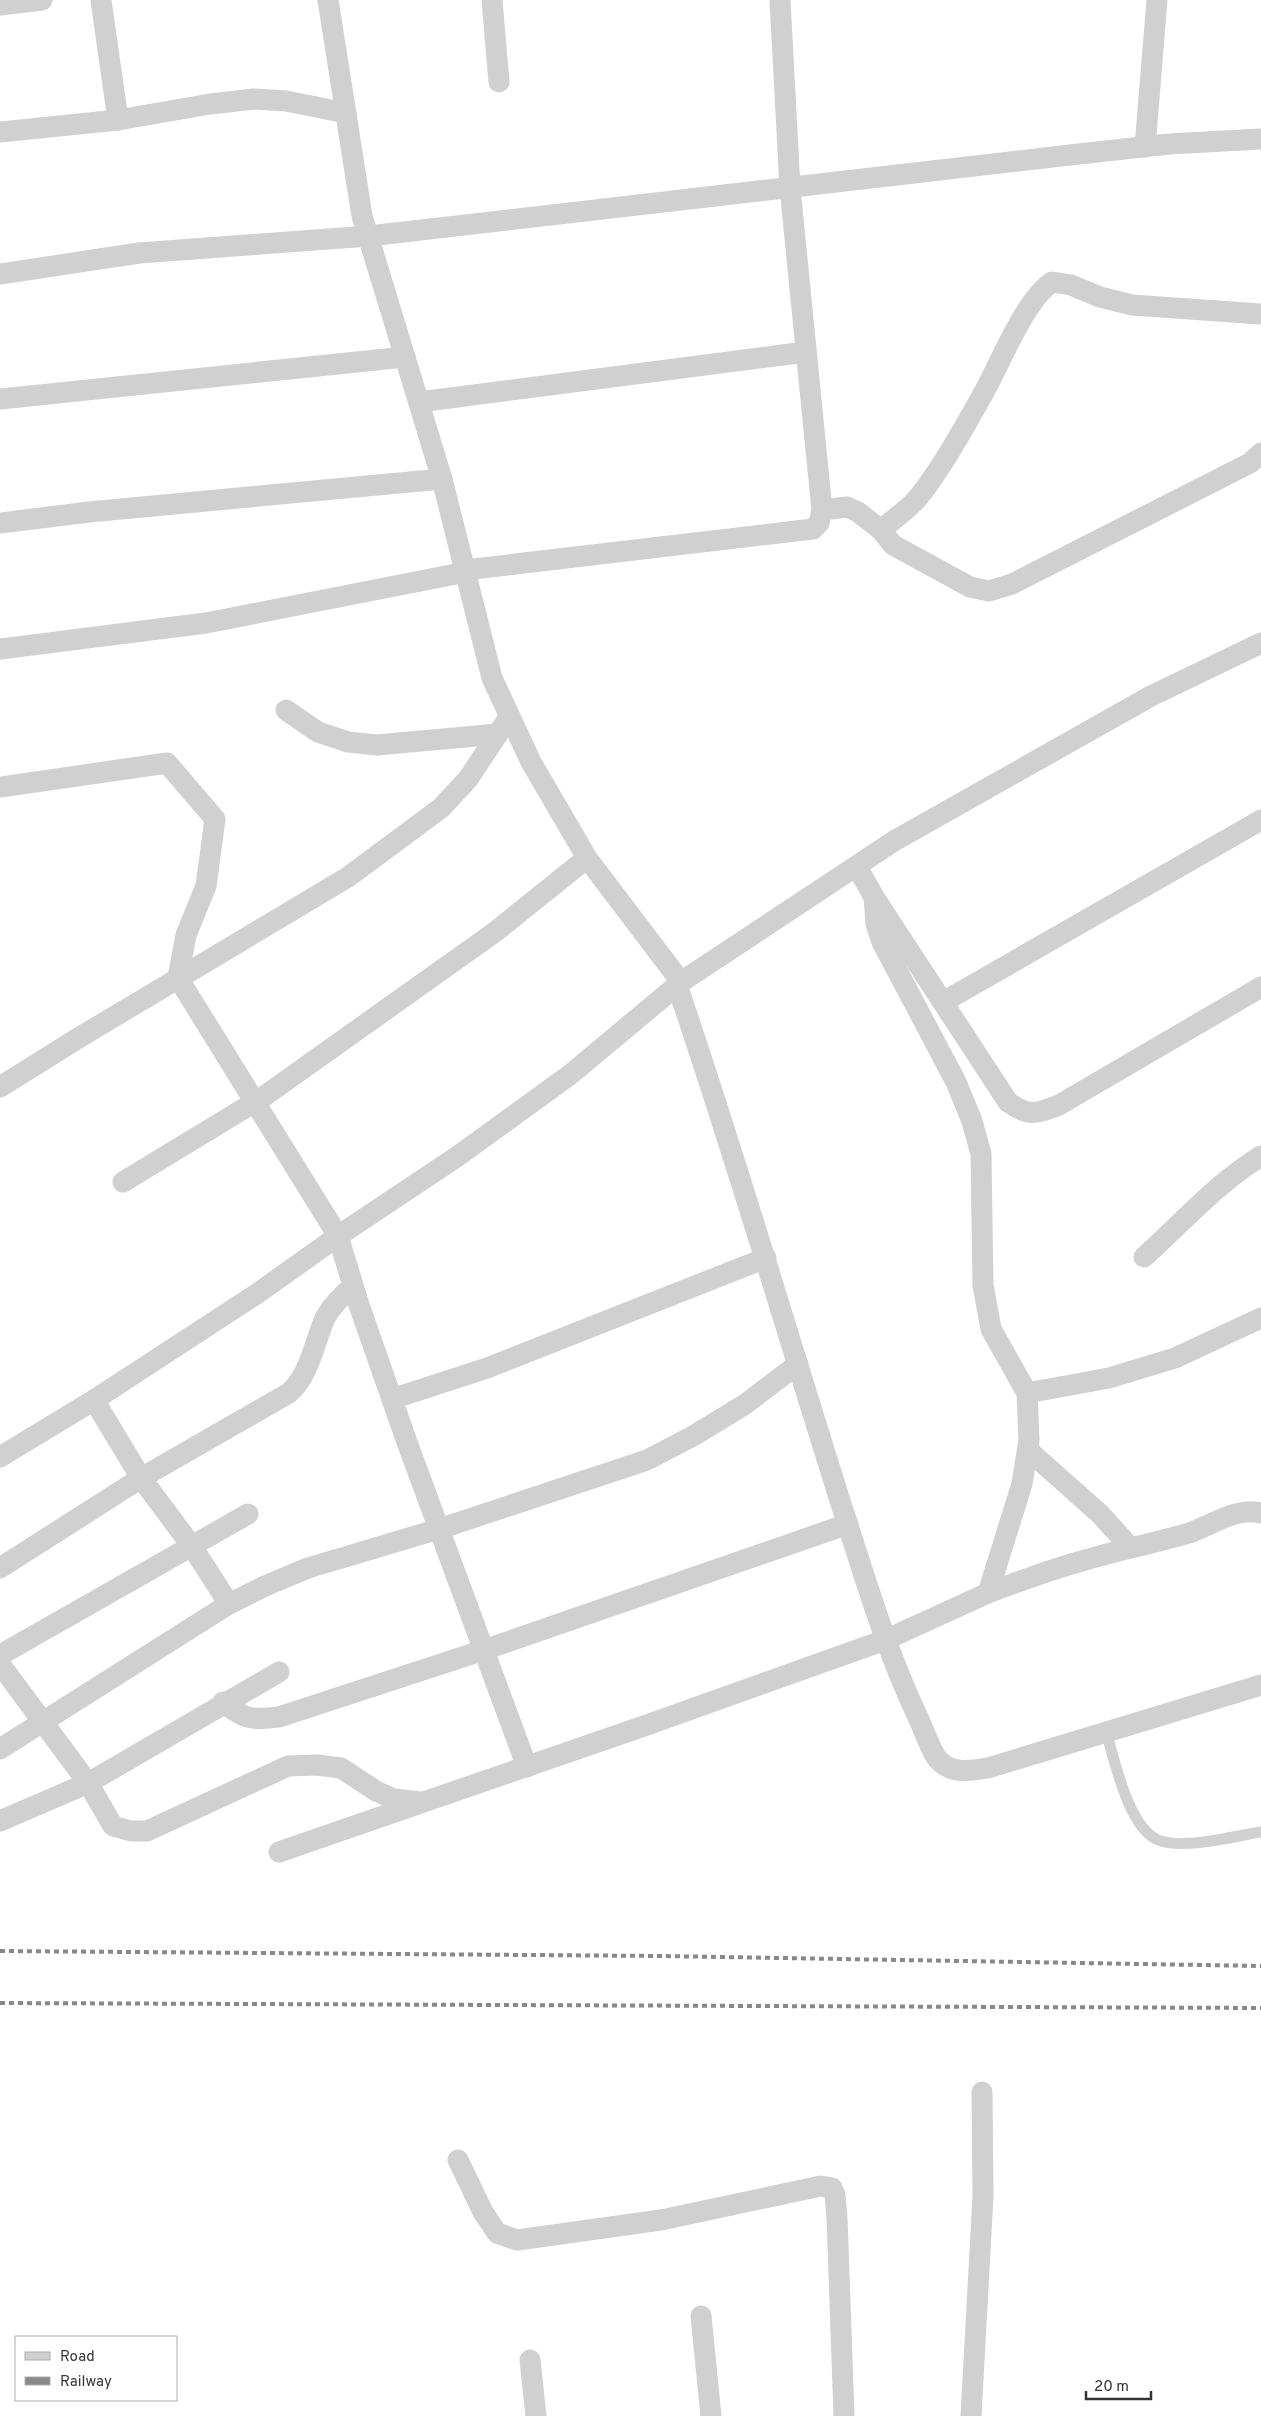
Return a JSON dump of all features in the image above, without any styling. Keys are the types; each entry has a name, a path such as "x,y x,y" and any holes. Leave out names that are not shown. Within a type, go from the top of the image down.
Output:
{"street":[{"path":"0,5 42,0"},
{"path":"101,0 118,120"},
{"path":"328,0 362,216 442,479 504,725 531,762 587,858 679,984 885,1640 898,1676 937,1758 949,1768 966,1772 988,1768 1261,1685"},
{"path":"492,0 498,82"},
{"path":"0,650 206,623 461,573 465,570 807,531 819,523 822,510 790,188 780,0"},
{"path":"1145,147 1157,0"},
{"path":"0,132 118,120 210,104 254,99 286,101 346,113"},
{"path":"0,274 139,253 369,236 1145,147 1261,139"},
{"path":"881,530 915,501 930,481 982,395 1027,311 1040,290 1052,282 1071,285 1100,297 1132,305 1261,314"},
{"path":"419,402 806,352"},
{"path":"0,399 405,357"},
{"path":"822,510 847,507 858,512 881,530 893,545 970,587 989,591 1012,584 1250,462 1261,453"},
{"path":"0,523 90,512 442,479"},
{"path":"0,1457 94,1400 258,1293 338,1236 458,1156 571,1074 679,984 894,841 1142,701 1261,643"},
{"path":"286,710 318,732 348,742 378,745 504,725"},
{"path":"0,1087 348,877 441,808 468,779 504,725"},
{"path":"0,788 167,762 215,818 206,886 186,936 178,978 338,1236 392,1399 527,1767"},
{"path":"943,1002 1261,820"},
{"path":"123,1182 255,1103 495,932 587,858"},
{"path":"857,867 874,897 1008,1102 1022,1112 1038,1114 1060,1105 1261,987"},
{"path":"874,897 876,924 882,942 956,1082 972,1121 981,1154 983,1285 991,1329 1027,1393 1029,1440 1022,1484 988,1593"},
{"path":"1144,1257 1178,1223 1246,1165 1261,1156"},
{"path":"392,1399 487,1368 766,1258"},
{"path":"0,1568 141,1478 289,1394 298,1385 326,1316 338,1299 353,1286"},
{"path":"1027,1393 1109,1378 1175,1358 1261,1318"},
{"path":"0,1749 229,1604 265,1586 308,1568 439,1529 647,1460 693,1436 744,1405 798,1364"},
{"path":"94,1400 141,1478 191,1545 229,1604"},
{"path":"1028,1450 1100,1514 1130,1548"},
{"path":"279,1852 527,1767 885,1640 988,1593 1038,1574 1190,1532 1234,1514 1251,1511 1261,1513"},
{"path":"0,1655 248,1514"},
{"path":"223,1702 240,1716 256,1719 278,1717 484,1650 848,1524"},
{"path":"0,1664 88,1783 113,1826 131,1831 147,1831 288,1766 317,1764 341,1768 376,1791 394,1799 423,1803"},
{"path":"0,1821 88,1783 223,1702 279,1672"},
{"path":"971,2416 983,2196 982,2092"},
{"path":"458,2160 483,2212 497,2232 517,2240 661,2220 821,2186 832,2188 836,2202 844,2416"},
{"path":"701,2316 711,2416"},
{"path":"530,2360 536,2416"}],"lane":[{"path":"1106,1732 1132,1811 1144,1827 1158,1840 1182,1844 1261,1832"}],"railway":[{"path":"0,1951 661,1956 1261,1966"},
{"path":"0,2003 1261,2008"}]}
